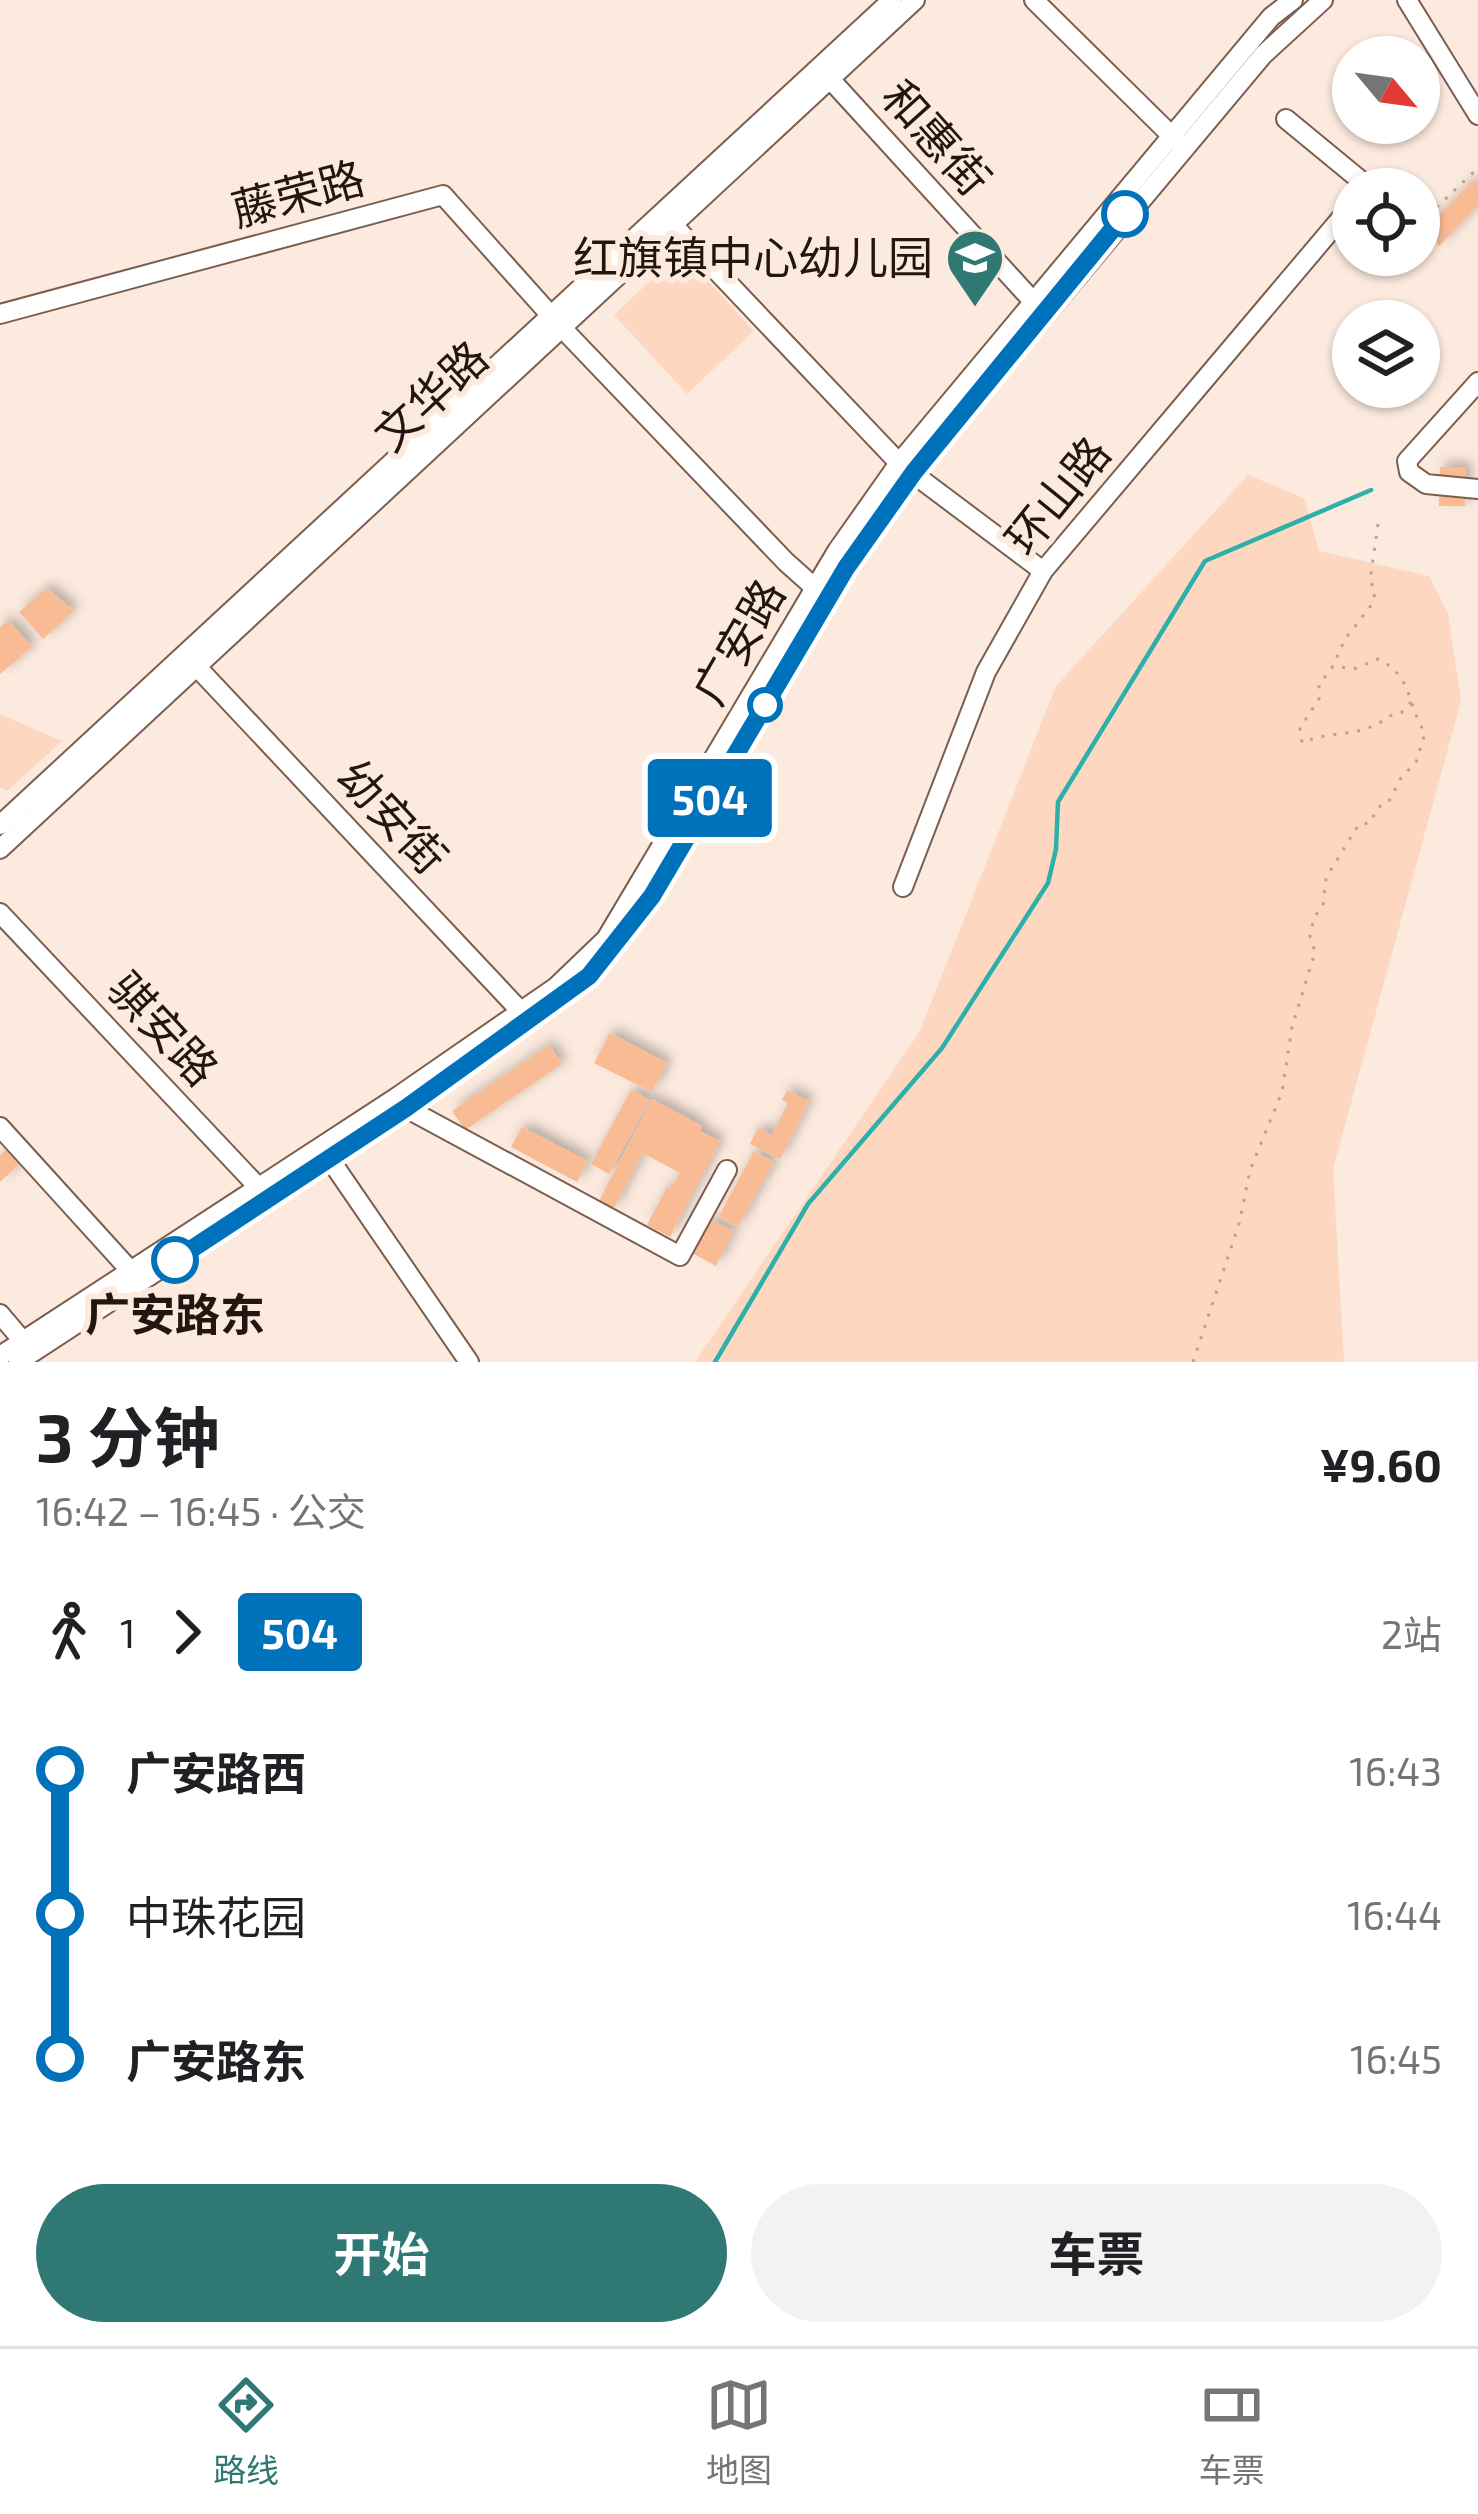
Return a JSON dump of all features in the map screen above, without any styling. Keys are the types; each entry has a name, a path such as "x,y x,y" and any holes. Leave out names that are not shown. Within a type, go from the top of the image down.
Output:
{"street":[{"name":"文华路","path":"0,849 892,0"},
{"name":"文华路","path":"0,825 199,642 673,225 915,0"},
{"path":"1034,0 1178,142"},
{"name":"广安路","path":"0,1356 25,1352 589,976 652,896 822,594 906,467 1178,142 1275,8 1293,0"},
{"name":"广安路","path":"1178,142 1323,0"},
{"path":"1407,0 1478,115"},
{"name":"和惠街","path":"830,80 1039,308"},
{"path":"1286,119 1344,168"},
{"name":"藤荣路","path":"0,314 443,195 557,323"},
{"path":"673,225 906,467 1043,571"},
{"name":"环山路","path":"902,887 986,672 1043,571 1332,229"},
{"path":"557,323 822,594"},
{"path":"1478,382 1407,460 1409,472 1426,484 1478,489"},
{"path":"196,666 199,642"},
{"name":"幼安街","path":"196,666 526,1016"},
{"name":"骐安路","path":"0,913 263,1192"},
{"path":"401,1102 680,1256 727,1170"},
{"name":"广安路","path":"263,1192 329,1158 401,1102"},
{"path":"0,1127 136,1276"},
{"path":"329,1158 469,1362"},
{"path":"0,1314 25,1352"}],"path":[{"path":"1440,204 1478,168"},
{"path":"1378,524 1370,581 1375,591 1373,603 1319,685 1319,699 1300,728 1302,743 1314,736 1370,728 1391,714 1402,713 1414,698"},
{"path":"1193,1362 1239,1224 1250,1170 1282,1093 1292,1027 1315,952 1310,936 1323,905 1326,878 1348,836 1359,824 1370,823 1416,762 1425,733 1416,719 1414,698 1396,668 1378,659 1354,669 1333,666"}],"shaded area":[{"path":"681,252 754,331 687,394 614,315"},
{"path":"1248,475 1304,498 1319,551 1429,576 1448,614 1461,701 1333,1169 1344,1362 695,1362 920,1031 1056,686"},
{"path":"0,714 62,741 7,791 0,787"}],"building":[{"path":"1473,180 1478,185 1478,206 1440,245 1440,214"},
{"path":"1440,467 1466,467 1465,506 1439,506"},
{"path":"47,588 74,611 43,639 19,612"},
{"path":"8,620 32,647 0,674 0,627"},
{"path":"610,1033 667,1063 652,1092 594,1063"},
{"path":"549,1045 562,1064 465,1130 452,1111"},
{"path":"631,1090 650,1100 609,1174 591,1164"},
{"path":"787,1090 809,1101 780,1159 750,1144 758,1128 772,1135 788,1103 782,1100"},
{"path":"652,1099 720,1141 670,1237 647,1225 680,1173 643,1153 613,1210 598,1203"},
{"path":"522,1127 588,1161 577,1182 511,1147"},
{"path":"8,1148 21,1163 0,1182 0,1155"},
{"path":"754,1151 774,1162 738,1227 719,1216"},
{"path":"709,1219 734,1231 716,1266 692,1253"}],"waterway":[{"path":"715,1362 808,1204 942,1048 1048,883 1056,849 1058,802 1205,561 1371,490"}],"bus line":[{"name":"504","path":"175,1260 406,1108 589,976 652,896 846,568 914,472 1125,214"}],"place":[{"name":"红旗镇中心幼儿园","path":"975,309"},
{"name":"广安路东","path":"175,1260"}]}
